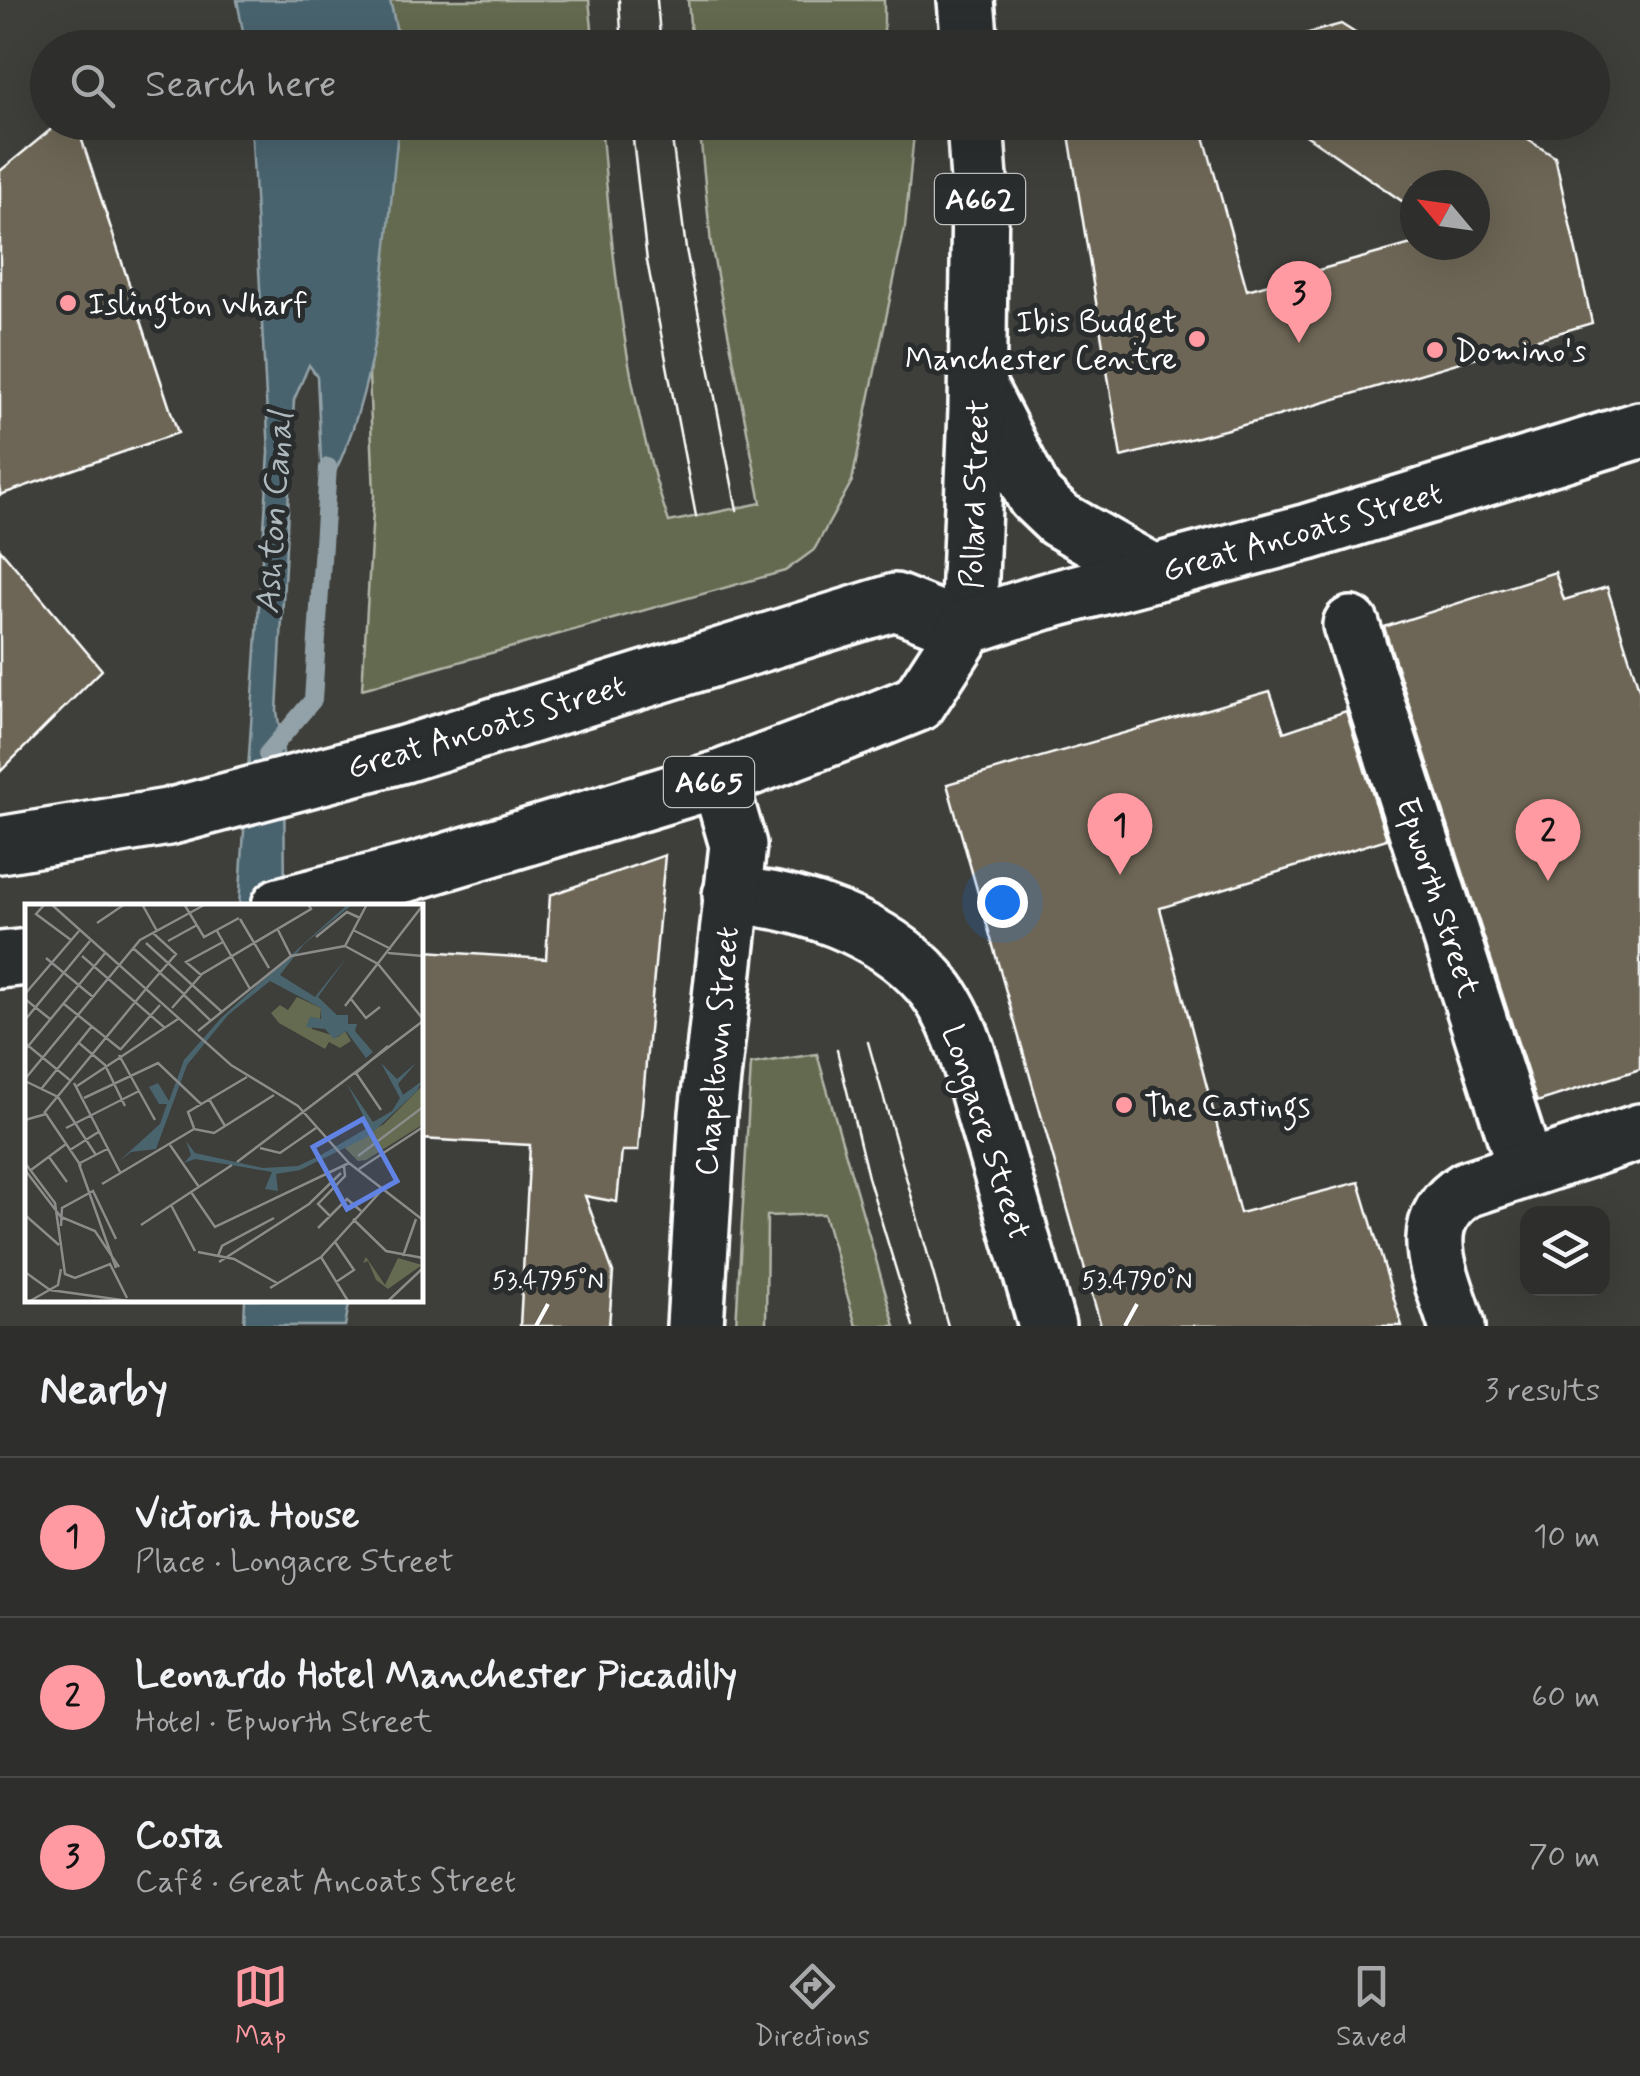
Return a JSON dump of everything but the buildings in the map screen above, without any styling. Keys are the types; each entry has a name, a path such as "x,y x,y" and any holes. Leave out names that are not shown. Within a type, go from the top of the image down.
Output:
{"main road":[{"path":"966,0 968,30"},
{"name":"Pollard Street","path":"966,628 977,384 980,194 976,140"},
{"path":"977,384 1035,498 1058,519 1154,573"},
{"name":"Great Ancoats Street","path":"0,844 168,817 404,754 894,602 966,628 1308,532 1640,430"},
{"name":"Epworth Street","path":"1351,626 1526,1169"},
{"name":"A665","path":"288,904 412,872 719,779 918,702 966,628"},
{"name":"Chapeltown Street","path":"695,1326 708,1114 738,845 719,779"},
{"name":"Longacre Street","path":"731,894 785,901 814,911 887,947 931,983 964,1048 1048,1326"},
{"path":"0,960 25,957"},
{"path":"1458,1326 1435,1248 1438,1212 1467,1190 1640,1132"}],"green space":[{"path":"390,0 589,0 592,30 396,30"},
{"path":"688,0 884,0 884,30 691,30"},
{"path":"397,140 603,140 631,375 669,522 761,503 711,244 701,140 913,140 905,227 852,481 814,550 785,571 362,689 374,495 369,374"},
{"path":"817,1054 895,1326 856,1326 824,1214 767,1216 766,1326 736,1326 751,1064"}],"water":[{"path":"237,0 390,0 396,30 243,30"},
{"name":"Ashton Canal","path":"252,140 397,140 374,345 365,389 335,472 321,461 317,376 309,365 294,400 277,711 284,759 285,904 239,904 269,453"},
{"path":"245,1301 350,1301 345,1326 244,1326"}],"waterway":[{"path":"267,754 313,700 328,467"}],"tram line":[{"path":"619,0 621,30"},
{"path":"657,0 660,30"},
{"path":"633,140 647,261 696,516"},
{"path":"672,140 686,249 737,510"},
{"path":"868,1042 948,1326"},
{"path":"837,1050 868,1177 913,1326"}],"place":[{"name":"Islington Wharf","path":"68,303"},
{"name":"Ibis Budget Manchester Centre","path":"1197,339"},
{"name":"Costa","path":"1299,343"},
{"name":"Domino's","path":"1435,350"},
{"name":"Victoria House","path":"1120,875"},
{"name":"Leonardo Hotel Manchester Piccadilly","path":"1548,881"},
{"name":"The Castings","path":"1124,1105"}]}
